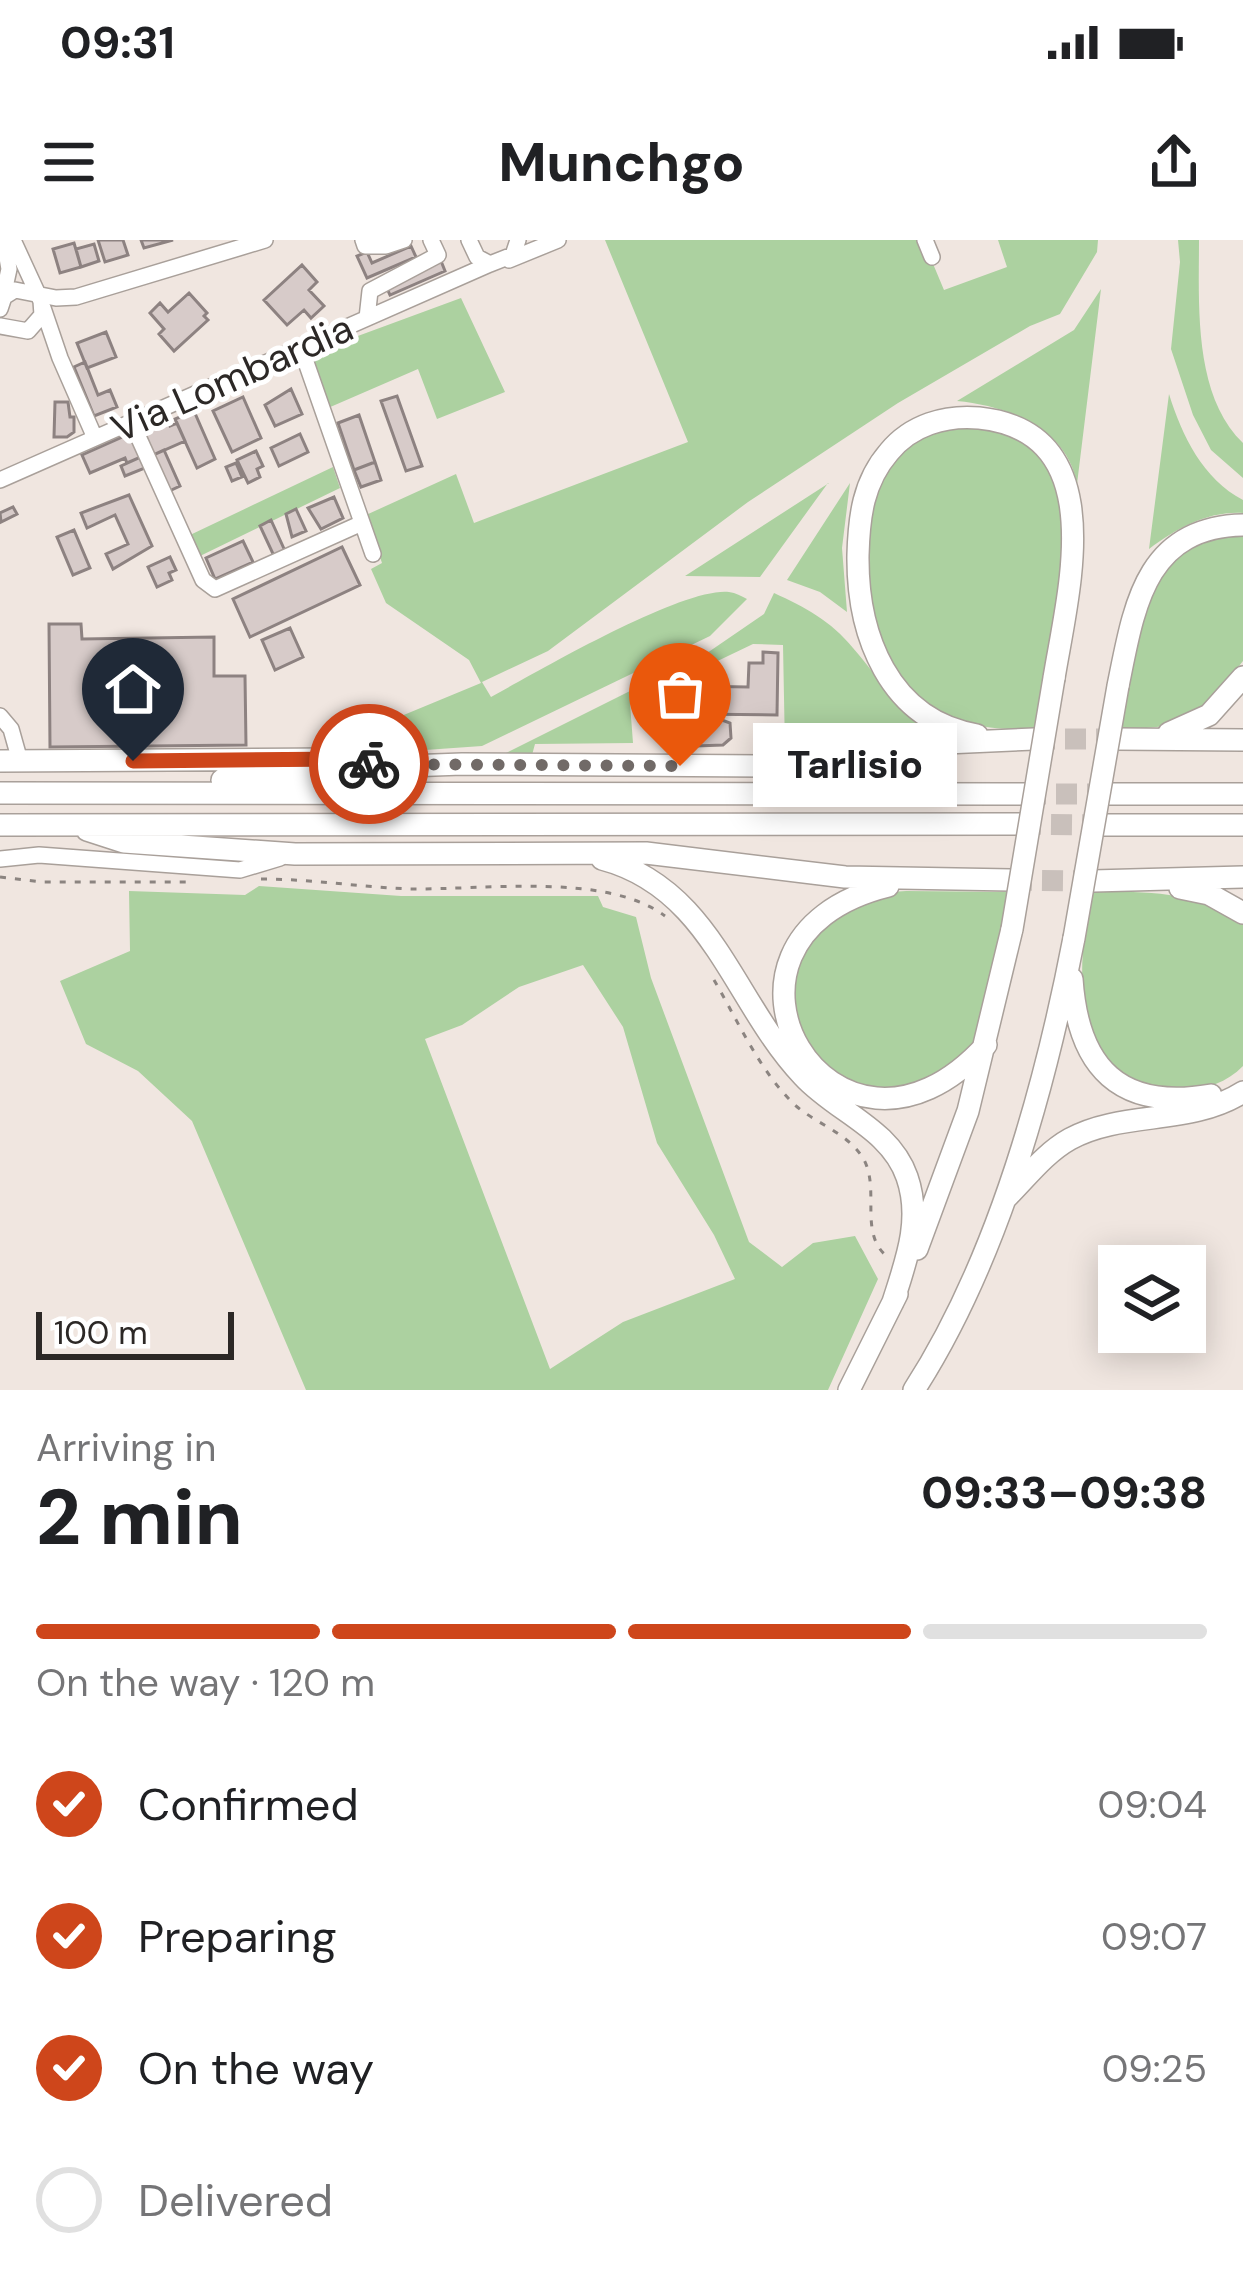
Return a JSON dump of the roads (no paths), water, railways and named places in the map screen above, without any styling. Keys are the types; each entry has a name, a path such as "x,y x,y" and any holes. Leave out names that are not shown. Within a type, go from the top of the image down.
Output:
{"highway":[{"path":"849,1390 940,1191 986,1045 1012,929 1074,554 1071,505 1064,476 1050,454 1004,423 954,418 911,431 891,448 865,491 859,525 862,618 873,655 891,685 918,709 967,734 995,739"},
{"path":"914,1390 966,1291 1003,1202 1038,1091 1072,948 1134,607 1163,554 1203,531 1243,525"},
{"path":"1152,739 1209,716 1243,677"},
{"path":"103,793 380,767 770,766 880,746 1034,739"},
{"path":"1116,739 1243,740"},
{"path":"10,761 348,759 380,767"},
{"path":"0,793 1025,794"},
{"path":"1107,794 1243,794"},
{"path":"0,824 1020,824"},
{"path":"69,825 124,842 295,854 646,853 845,877 1011,880"},
{"path":"1102,825 1243,825"},
{"path":"578,852 618,863 670,892 714,943 805,1078 878,1134 896,1154 908,1178 914,1208 913,1238 893,1302"},
{"path":"1093,881 1243,878"},
{"path":"955,880 863,892 837,903 814,921 788,965 783,992 786,1019 810,1065 832,1084 860,1096 920,1094 946,1083 986,1045"},
{"path":"1120,881 1209,894 1243,913"},
{"path":"1072,948 1076,1017 1084,1046 1122,1085 1150,1097 1179,1100 1210,1096 1243,1078"},
{"path":"1003,1202 1068,1140 1093,1129 1222,1106 1243,1092"}],"street":[{"path":"2,313 8,240"},
{"path":"8,240 95,438"},
{"path":"2,313 39,315 76,297 265,240"},
{"path":"363,240 365,246 404,240"},
{"path":"367,319 370,291 438,255 431,240"},
{"path":"463,273 470,243 498,262 518,240"},
{"name":"Via Lombardia","path":"0,480 463,273 558,240"},
{"path":"925,240 932,257"},
{"path":"2,313 15,290 39,315"},
{"path":"39,315 76,297"},
{"path":"301,348 373,554"},
{"path":"132,423 203,580 215,590 362,523"},
{"path":"0,716 11,729 10,761"},
{"path":"1,859 39,855 240,870 295,854"}],"tunnel":[{"path":"1034,739 1116,739"},
{"path":"1025,794 1107,794"},
{"path":"1020,824 1102,825"},
{"path":"1011,880 1093,881"}],"place":[{"name":"Tarlisio","path":"680,766"}]}
